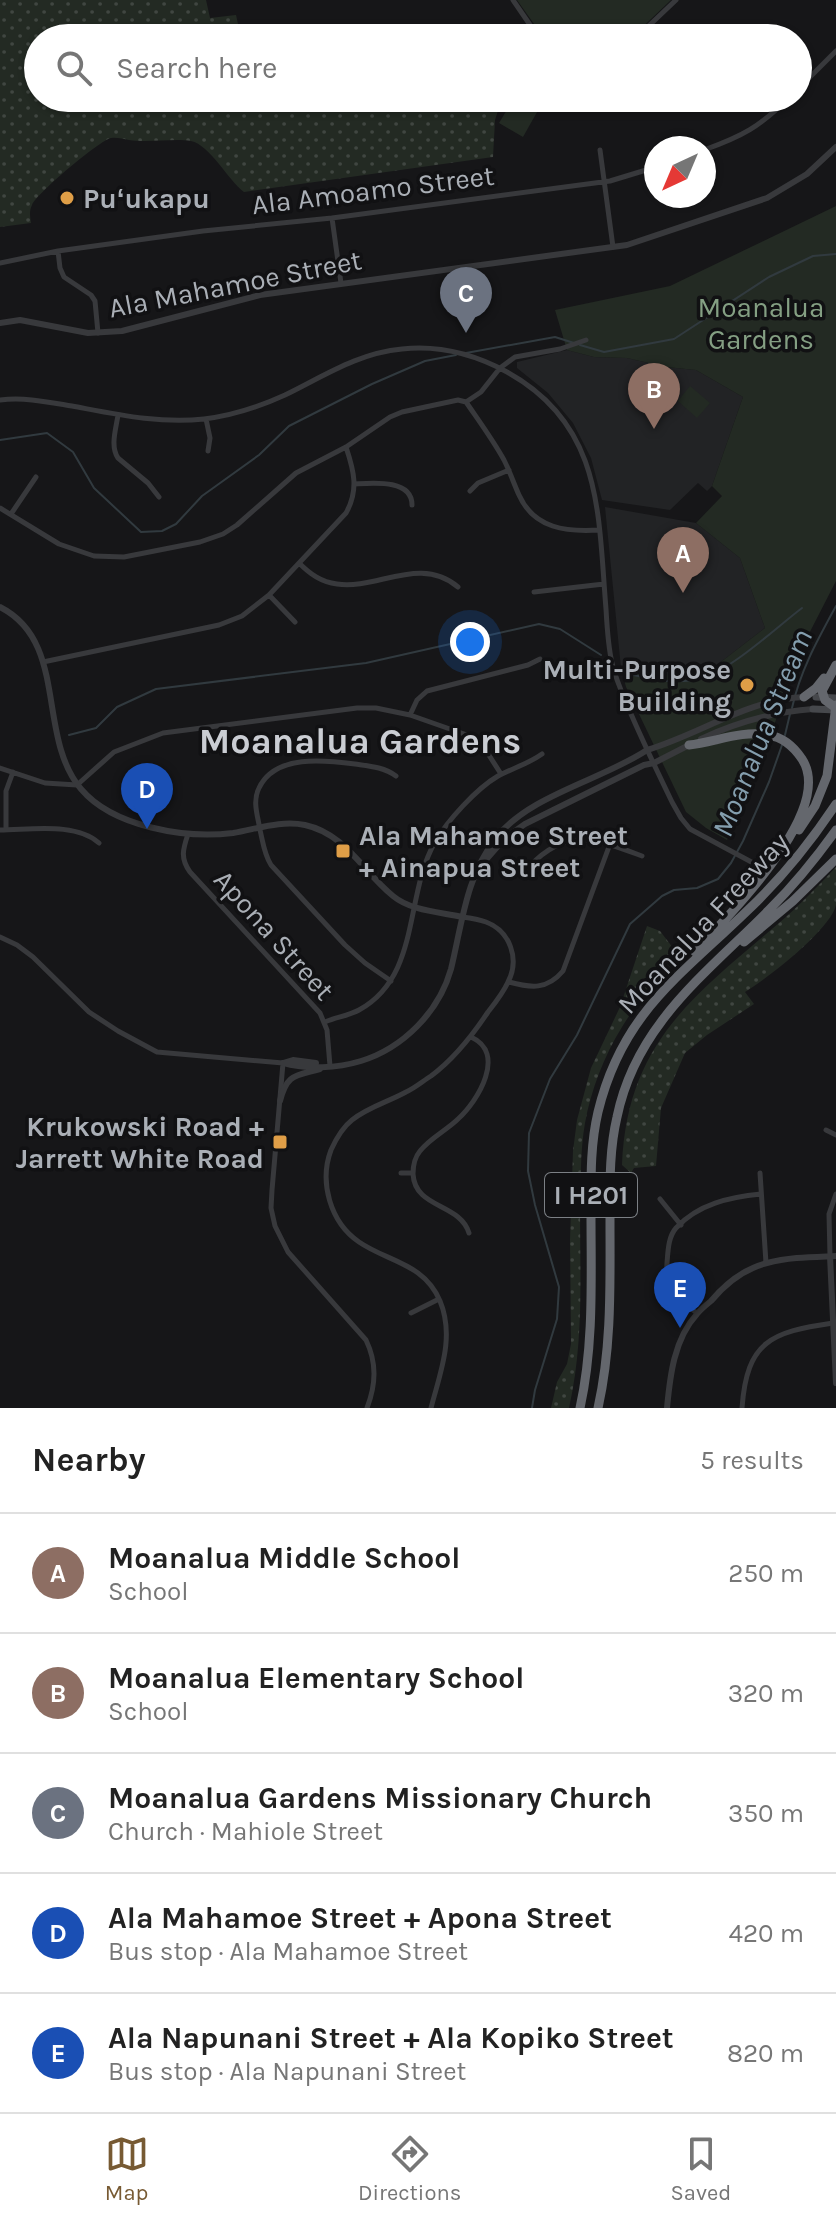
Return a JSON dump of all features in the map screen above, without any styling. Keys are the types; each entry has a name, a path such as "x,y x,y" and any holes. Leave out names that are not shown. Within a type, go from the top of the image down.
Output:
{"highway":[{"path":"804,697 835,666"},
{"path":"656,997 743,901 798,832 819,796 829,764 836,708 820,697 835,666"},
{"path":"689,745 742,735 766,734 784,740 800,755 809,777 808,797 774,861"},
{"name":"Moanalua Freeway","path":"580,1408 590,1339 591,1168 595,1125 615,1062 636,1024 656,997 778,879 813,838 836,804"},
{"name":"Moanalua Freeway","path":"598,1408 609,1343 610,1167 617,1113 626,1084 644,1045 662,1018 782,897 836,830"},
{"path":"683,994 793,901 836,859"},
{"path":"604,1408 609,1343"}],"main road":[{"path":"820,697 836,698"},
{"path":"813,709 836,708"}],"street":[{"path":"513,0 529,24"},
{"path":"651,24 676,0"},
{"path":"812,75 836,51"},
{"path":"716,145 749,132 774,112"},
{"name":"Ala Mahamoe Street","path":"0,323 20,320 69,331 98,333 133,328 260,295 648,240 767,198 807,174 836,147"},
{"path":"600,150 613,247"},
{"name":"Ala Amoamo Street","path":"0,263 58,251 203,231 332,218 604,181 644,171"},
{"path":"332,218 341,283"},
{"path":"58,251 64,277 95,301 98,333"},
{"path":"466,402 485,388 500,368 515,357 586,340"},
{"path":"0,400 40,400 148,419 206,419 271,400 345,364 389,350 441,349 465,354 525,382 561,416 586,460 594,485 615,674 647,750 681,818 690,829 757,865"},
{"path":"0,508 59,544 84,554 114,558 200,542 223,534 244,520 301,470 346,447 396,414 458,400 466,402 509,470 521,499 539,520 565,531 599,530"},
{"path":"118,415 115,453 159,497"},
{"path":"206,419 210,438 208,451"},
{"path":"43,662 219,625 242,616 269,595 346,513 352,502 355,484 346,447"},
{"path":"470,491 478,483 509,470"},
{"path":"11,514 36,477"},
{"path":"355,484 395,486 411,496 412,505"},
{"path":"299,563 317,577 340,585 414,574 442,577 458,587"},
{"path":"534,592 604,584"},
{"path":"269,595 295,622"},
{"path":"0,607 30,632 37,645 67,769 77,785 99,806 154,828 188,834 220,834 290,824 310,826 345,846 392,896 414,907 485,921 504,934 510,944 513,970 509,981 471,1037 434,1074 347,1124 335,1142 327,1163 328,1194 340,1223 363,1244 414,1270 439,1299 446,1326 446,1346 431,1408"},
{"path":"410,715 417,700 427,691 528,665 540,659"},
{"path":"280,1101 291,1077 355,1062 382,1052 422,1022 437,1001 450,971 468,892 495,839 517,818 647,750 742,710 792,697 820,697"},
{"path":"0,768 45,783 77,785 114,752 163,733 376,708 410,715 474,739 485,749 501,774"},
{"path":"480,867 505,838 525,824 644,765 755,718 813,709"},
{"path":"325,1022 359,1010 378,997 391,981 403,958 422,875 435,843 456,813 501,774 542,754"},
{"path":"391,981 351,951 271,865 265,854 256,809 257,793 269,775 282,767 328,762 382,769 396,776"},
{"path":"13,772 6,791 3,830 76,830 99,843"},
{"name":"Apona Street","path":"188,834 182,850 187,868 313,1003 325,1022 328,1066"},
{"path":"530,866 564,842 585,839 642,856"},
{"path":"509,981 527,987 543,986 563,971 610,844"},
{"path":"0,937 33,957 89,1012 157,1052 283,1063 293,1060 328,1066"},
{"path":"469,1233 461,1218 423,1197 413,1173 420,1151 464,1114 487,1075 486,1050 477,1039 471,1037"},
{"path":"283,1063 271,1208 275,1226 288,1252 366,1340 375,1378 367,1408"},
{"path":"826,1130 836,1135"},
{"path":"401,1173 413,1173"},
{"path":"760,1173 766,1263"},
{"path":"697,1313 676,1297 667,1278 669,1244 676,1228 697,1212 721,1200 761,1194"},
{"path":"836,1194 829,1214 836,1383"},
{"path":"660,1199 681,1225"},
{"path":"667,1408 675,1355 683,1335 697,1313 730,1282 766,1263 790,1258 833,1256"},
{"path":"411,1313 439,1299"},
{"path":"742,1408 747,1372 753,1358 763,1347 779,1334 792,1329 833,1323"}],"shaded area":[{"path":"567,350 594,357 627,358 696,370 743,397 712,486 707,491 698,483 670,510 602,500 591,458 573,423 548,393 517,368 517,362"},
{"path":"605,507 696,523 740,558 765,628 713,668 680,677 621,668"}],"green space":[{"path":"0,0 206,0 210,18 236,15 238,24 24,24 24,112 498,112 493,157 244,192 205,149 191,141 111,138 82,157 36,199 30,209 31,223 0,227"},
{"path":"517,0 671,0 646,24 534,24"},
{"path":"506,112 537,112 523,137 499,123"},
{"path":"836,206 836,581 796,659 760,768 727,840 686,812 626,687 621,668 680,677 713,668 765,628 740,558 696,523 722,496 712,486 743,397 696,370 627,358 594,357 567,350 555,310 670,286"},
{"path":"690,386 710,403 697,418 678,401"},
{"path":"836,867 836,905 832,915 797,953 745,992 754,1004 685,1053 661,1108 656,1166 634,1168 631,1173 622,1165 627,1122 637,1085 652,1053 694,999 794,910"},
{"path":"647,926 660,931 680,957 628,1017 604,1061 591,1098 581,1155 580,1308 574,1383 569,1408 551,1408 571,1344 570,1240 577,1120 591,1068 620,1007"}],"waterway":[{"path":"580,345 604,352 674,339 769,277 813,256 836,254"},
{"path":"466,353 555,337 574,343"},
{"path":"0,440 47,433 73,452 94,488 141,532 162,531 176,524 202,496 259,455 289,426 425,361 456,355"},
{"name":"Moanalua Stream","path":"792,708 805,668 836,606"},
{"path":"625,673 675,681 705,677 741,656 802,608"},
{"path":"69,735 96,728 117,707 156,689 366,663 539,624 560,629 601,655"},
{"name":"Moanalua Stream","path":"785,735 790,714"},
{"name":"Moanalua Stream","path":"532,1408 557,1319 559,1287 528,1171 529,1133 550,1079 577,1035 630,924 662,896 674,890 697,888 718,879 743,841 782,745"}],"place":[{"name":"Puʻukapu","path":"67,198"},
{"name":"Moanalua Gardens Missionary Church","path":"466,333"},
{"name":"Moanalua Elementary School","path":"654,429"},
{"name":"Moanalua Middle School","path":"683,593"},
{"name":"Multi-Purpose Building","path":"747,685"},
{"name":"Ala Mahamoe Street + Apona Street","path":"147,829"},
{"name":"Ala Mahamoe Street + Ainapua Street","path":"343,851"},
{"name":"Krukowski Road + Jarrett White Road","path":"280,1142"},
{"name":"Ala Napunani Street + Ala Kopiko Street","path":"680,1328"}],"district":[{"name":"Moanalua Gardens","path":"360,741"}]}
